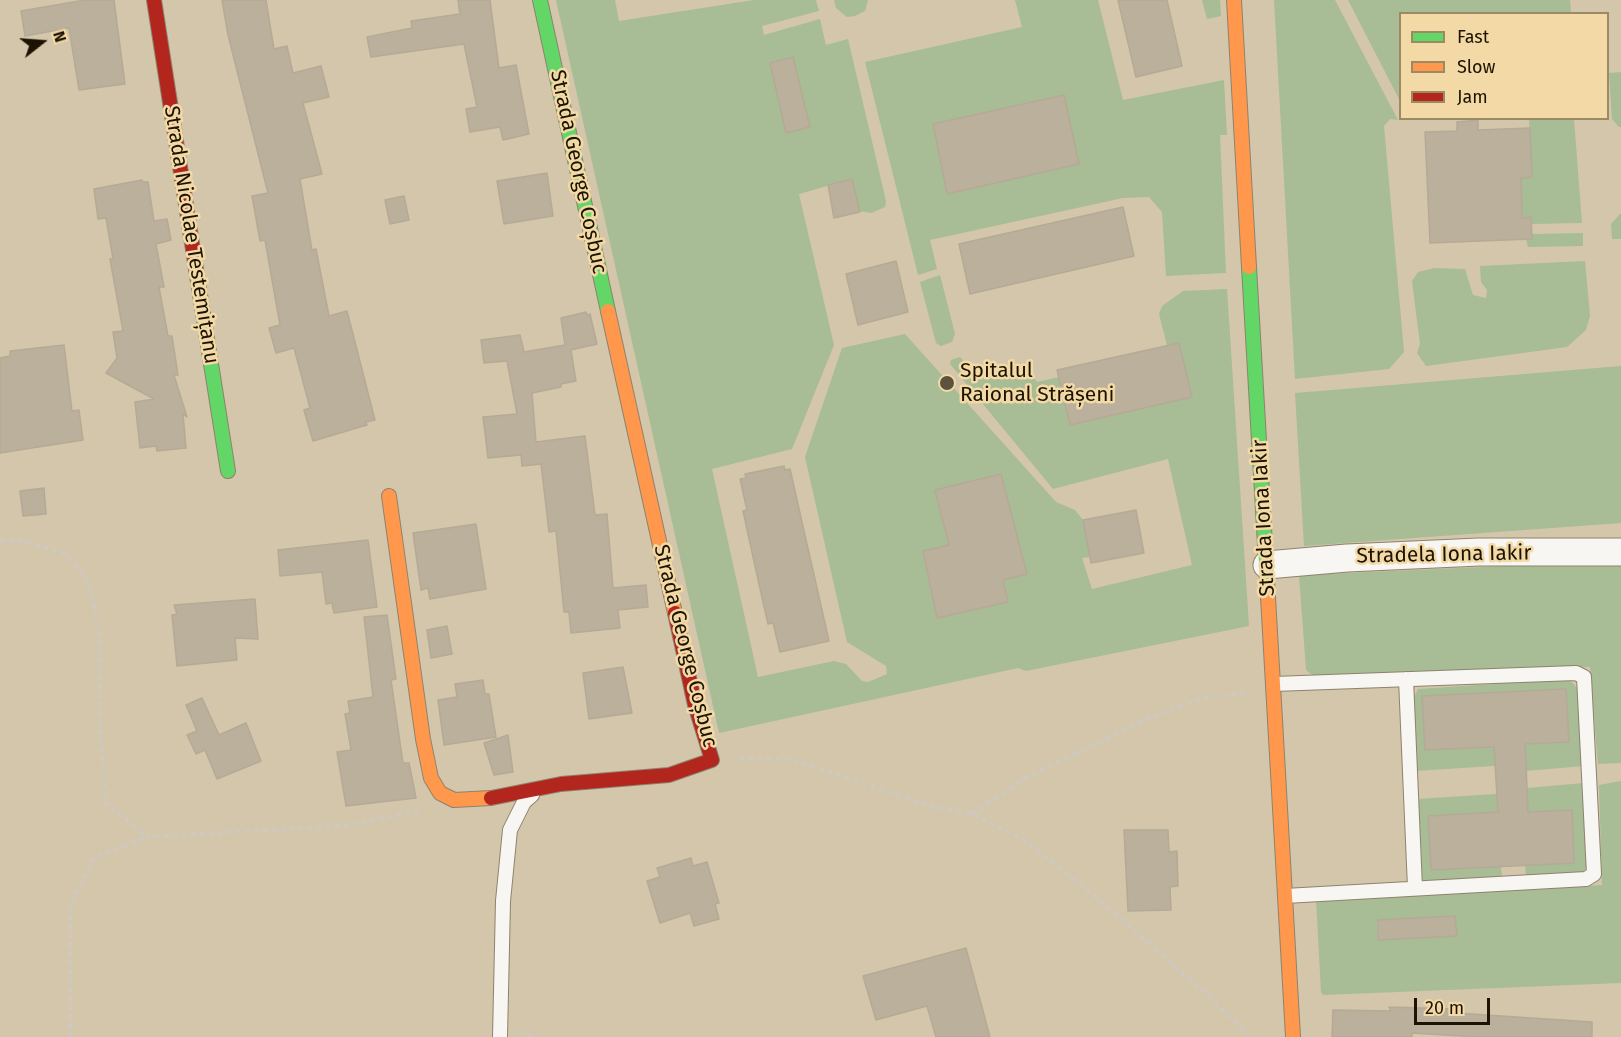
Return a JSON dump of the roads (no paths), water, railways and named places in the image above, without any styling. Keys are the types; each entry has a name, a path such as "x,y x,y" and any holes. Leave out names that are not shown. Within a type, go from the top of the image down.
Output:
{"street":[{"name":"Strada Nicolae Testemițanu","path":"154,0 228,471"},
{"name":"Strada George Coșbuc","path":"389,496 431,778 441,793 454,800 490,798 540,788 669,775 712,760 695,705 540,0"},
{"name":"Strada Iona Iakir","path":"1234,0 1293,1037"},
{"name":"Stradela Iona Iakir","path":"1267,565 1347,558 1479,552 1621,552"}],"lane":[{"path":"1274,689 1406,679 1576,673 1584,677 1594,874 1587,879 1285,896"},
{"path":"1406,679 1415,888"},
{"path":"500,1037 502,902 510,830 524,802 540,788"}],"place":[{"name":"Spitalul Raional Strășeni","path":"947,383"}]}
